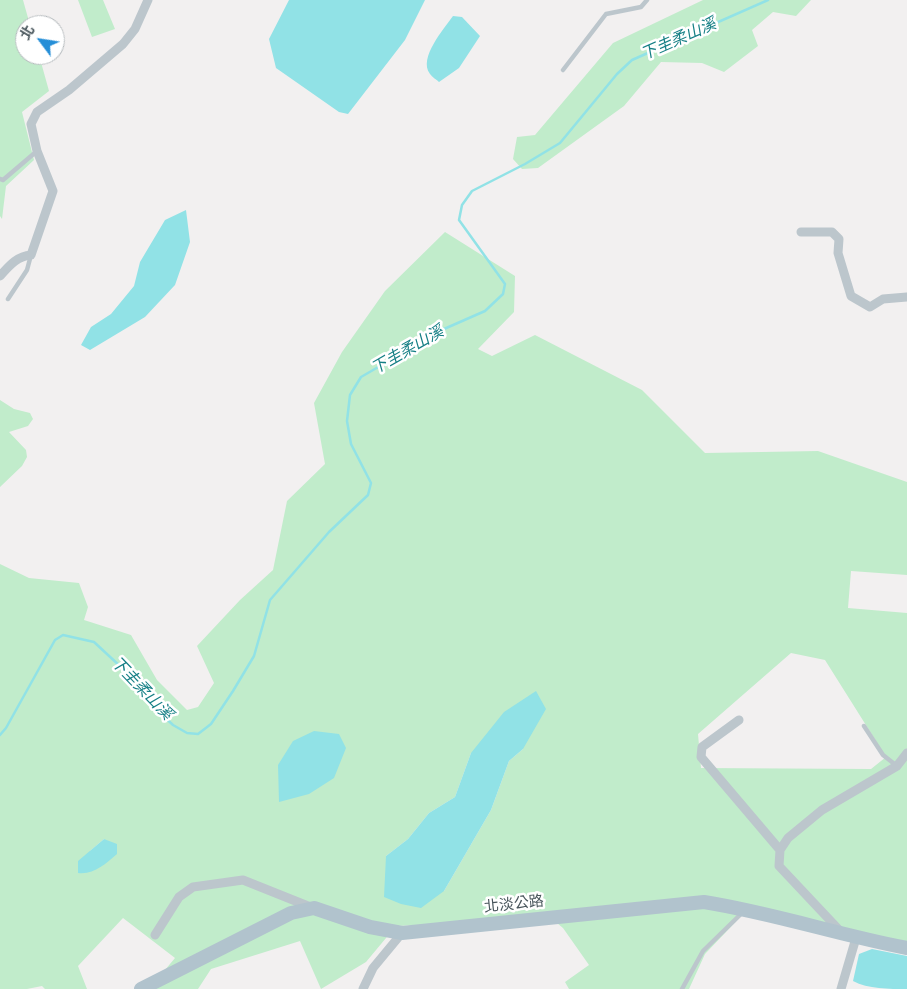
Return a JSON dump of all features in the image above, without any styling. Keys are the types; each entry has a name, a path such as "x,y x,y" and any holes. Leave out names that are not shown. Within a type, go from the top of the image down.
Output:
{"main road":[{"name":"北淡公路","path":"314,908 370,927 402,933 704,902 746,909 856,938 907,948"},
{"path":"141,989 291,913 314,908"}],"street":[{"path":"0,276 8,266 22,256 31,255 53,191 37,151 31,124 37,112 69,90 123,44 135,29 148,0"},
{"path":"801,232 832,232 839,239 838,253 851,296 870,307 883,299 907,297"},
{"path":"739,720 702,747 701,758 780,850"},
{"path":"843,934 779,866 780,850 788,838 822,810 896,766 907,753"},
{"path":"156,934 179,897 193,887 243,880 314,908"},
{"path":"363,989 373,968 402,933"},
{"path":"841,989 856,938"}],"lane":[{"path":"562,70 606,14 640,7 647,0"},
{"path":"0,179 3,180 37,151"},
{"path":"8,299 27,270 31,255"},
{"path":"864,726 883,755 896,766"},
{"path":"682,989 703,952 746,909"}],"green space":[{"path":"0,0 23,0 27,15 15,15 15,65 42,65 49,91 22,112 34,160 6,186 2,219 0,216"},
{"path":"78,0 103,0 115,29 92,37"},
{"path":"703,0 811,0 796,16 773,12 752,30 758,46 724,72 702,63 661,62 624,106 538,168 522,169 513,159 517,137 535,135 613,43"},
{"path":"445,232 515,276 514,312 478,349 492,356 535,335 642,390 705,453 818,451 907,482 907,575 851,571 848,608 907,613 907,951 745,912 705,954 689,989 569,989 565,982 589,965 563,928 546,914 446,924 396,926 366,962 321,989 300,941 211,969 198,989 149,989 175,958 123,918 78,966 87,989 45,989 42,986 27,989 0,989 0,564 29,578 79,583 88,607 84,620 131,635 157,680 187,710 198,707 214,683 197,646 240,600 273,570 287,501 325,464 314,403 342,352 385,291","holes":["791,653 825,660 886,757 871,769 701,768 698,734","523,749 509,761 491,810 444,891 386,856 408,839 429,813 455,797 471,753","104,839 117,854 90,851"]},
{"path":"0,400 14,409 30,413 33,419 28,426 9,432 26,450 27,457 22,466 0,487"}],"water":[{"path":"289,0 425,0 405,40 348,114 339,112 276,68 269,39"},
{"path":"453,16 462,17 480,36 459,68 439,82 430,74 427,60 434,44"},
{"path":"186,210 190,242 175,285 145,317 90,350 81,345 91,327 111,314 134,286 140,262 165,220"},
{"path":"536,691 546,709 523,749 509,761 491,810 444,891 421,908 401,904 384,897 386,856 408,839 429,813 455,797 471,753 504,712"},
{"path":"314,731 339,734 346,748 334,778 309,794 279,802 278,765 293,741"},
{"path":"104,839 117,844 117,854 94,871 78,873 78,861"},
{"path":"872,949 907,956 907,989 872,987 853,981 859,954"}],"waterway":[{"name":"下圭柔山溪","path":"0,735 6,728 55,640 63,635 94,642 135,680 157,710 173,725 187,733 198,734 211,724 254,656 270,600 329,532 368,495 371,483 351,444 347,421 350,395 361,377 444,329 485,311 503,294 505,284 459,220 462,205 472,191 525,164 560,143 617,74 632,60 768,0"}]}
